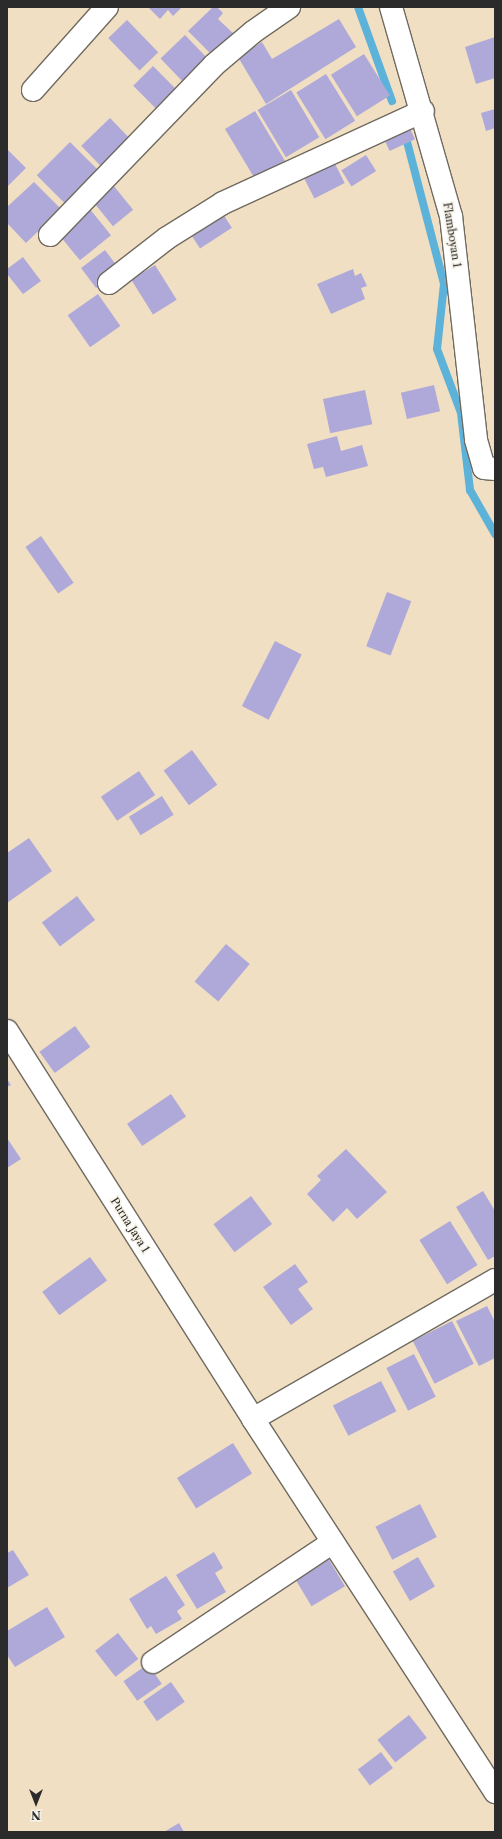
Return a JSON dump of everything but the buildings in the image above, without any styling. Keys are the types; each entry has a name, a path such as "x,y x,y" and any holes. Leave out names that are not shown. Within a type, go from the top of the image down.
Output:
{"street":[{"path":"33,90 107,7"},
{"path":"50,235 214,65 253,32 289,7"},
{"name":"Flamboyan 1","path":"391,7 423,111 451,216 476,440 489,468"},
{"path":"109,283 167,238 223,203 423,111"},
{"name":"Purna Jaya 1","path":"7,1030 253,1419 495,1792"},
{"path":"253,1419 495,1280"},
{"path":"153,1662 333,1542"}],"waterway":[{"path":"358,7 392,101"},
{"path":"405,134 444,284 437,349 461,413 470,490 495,534"}]}
